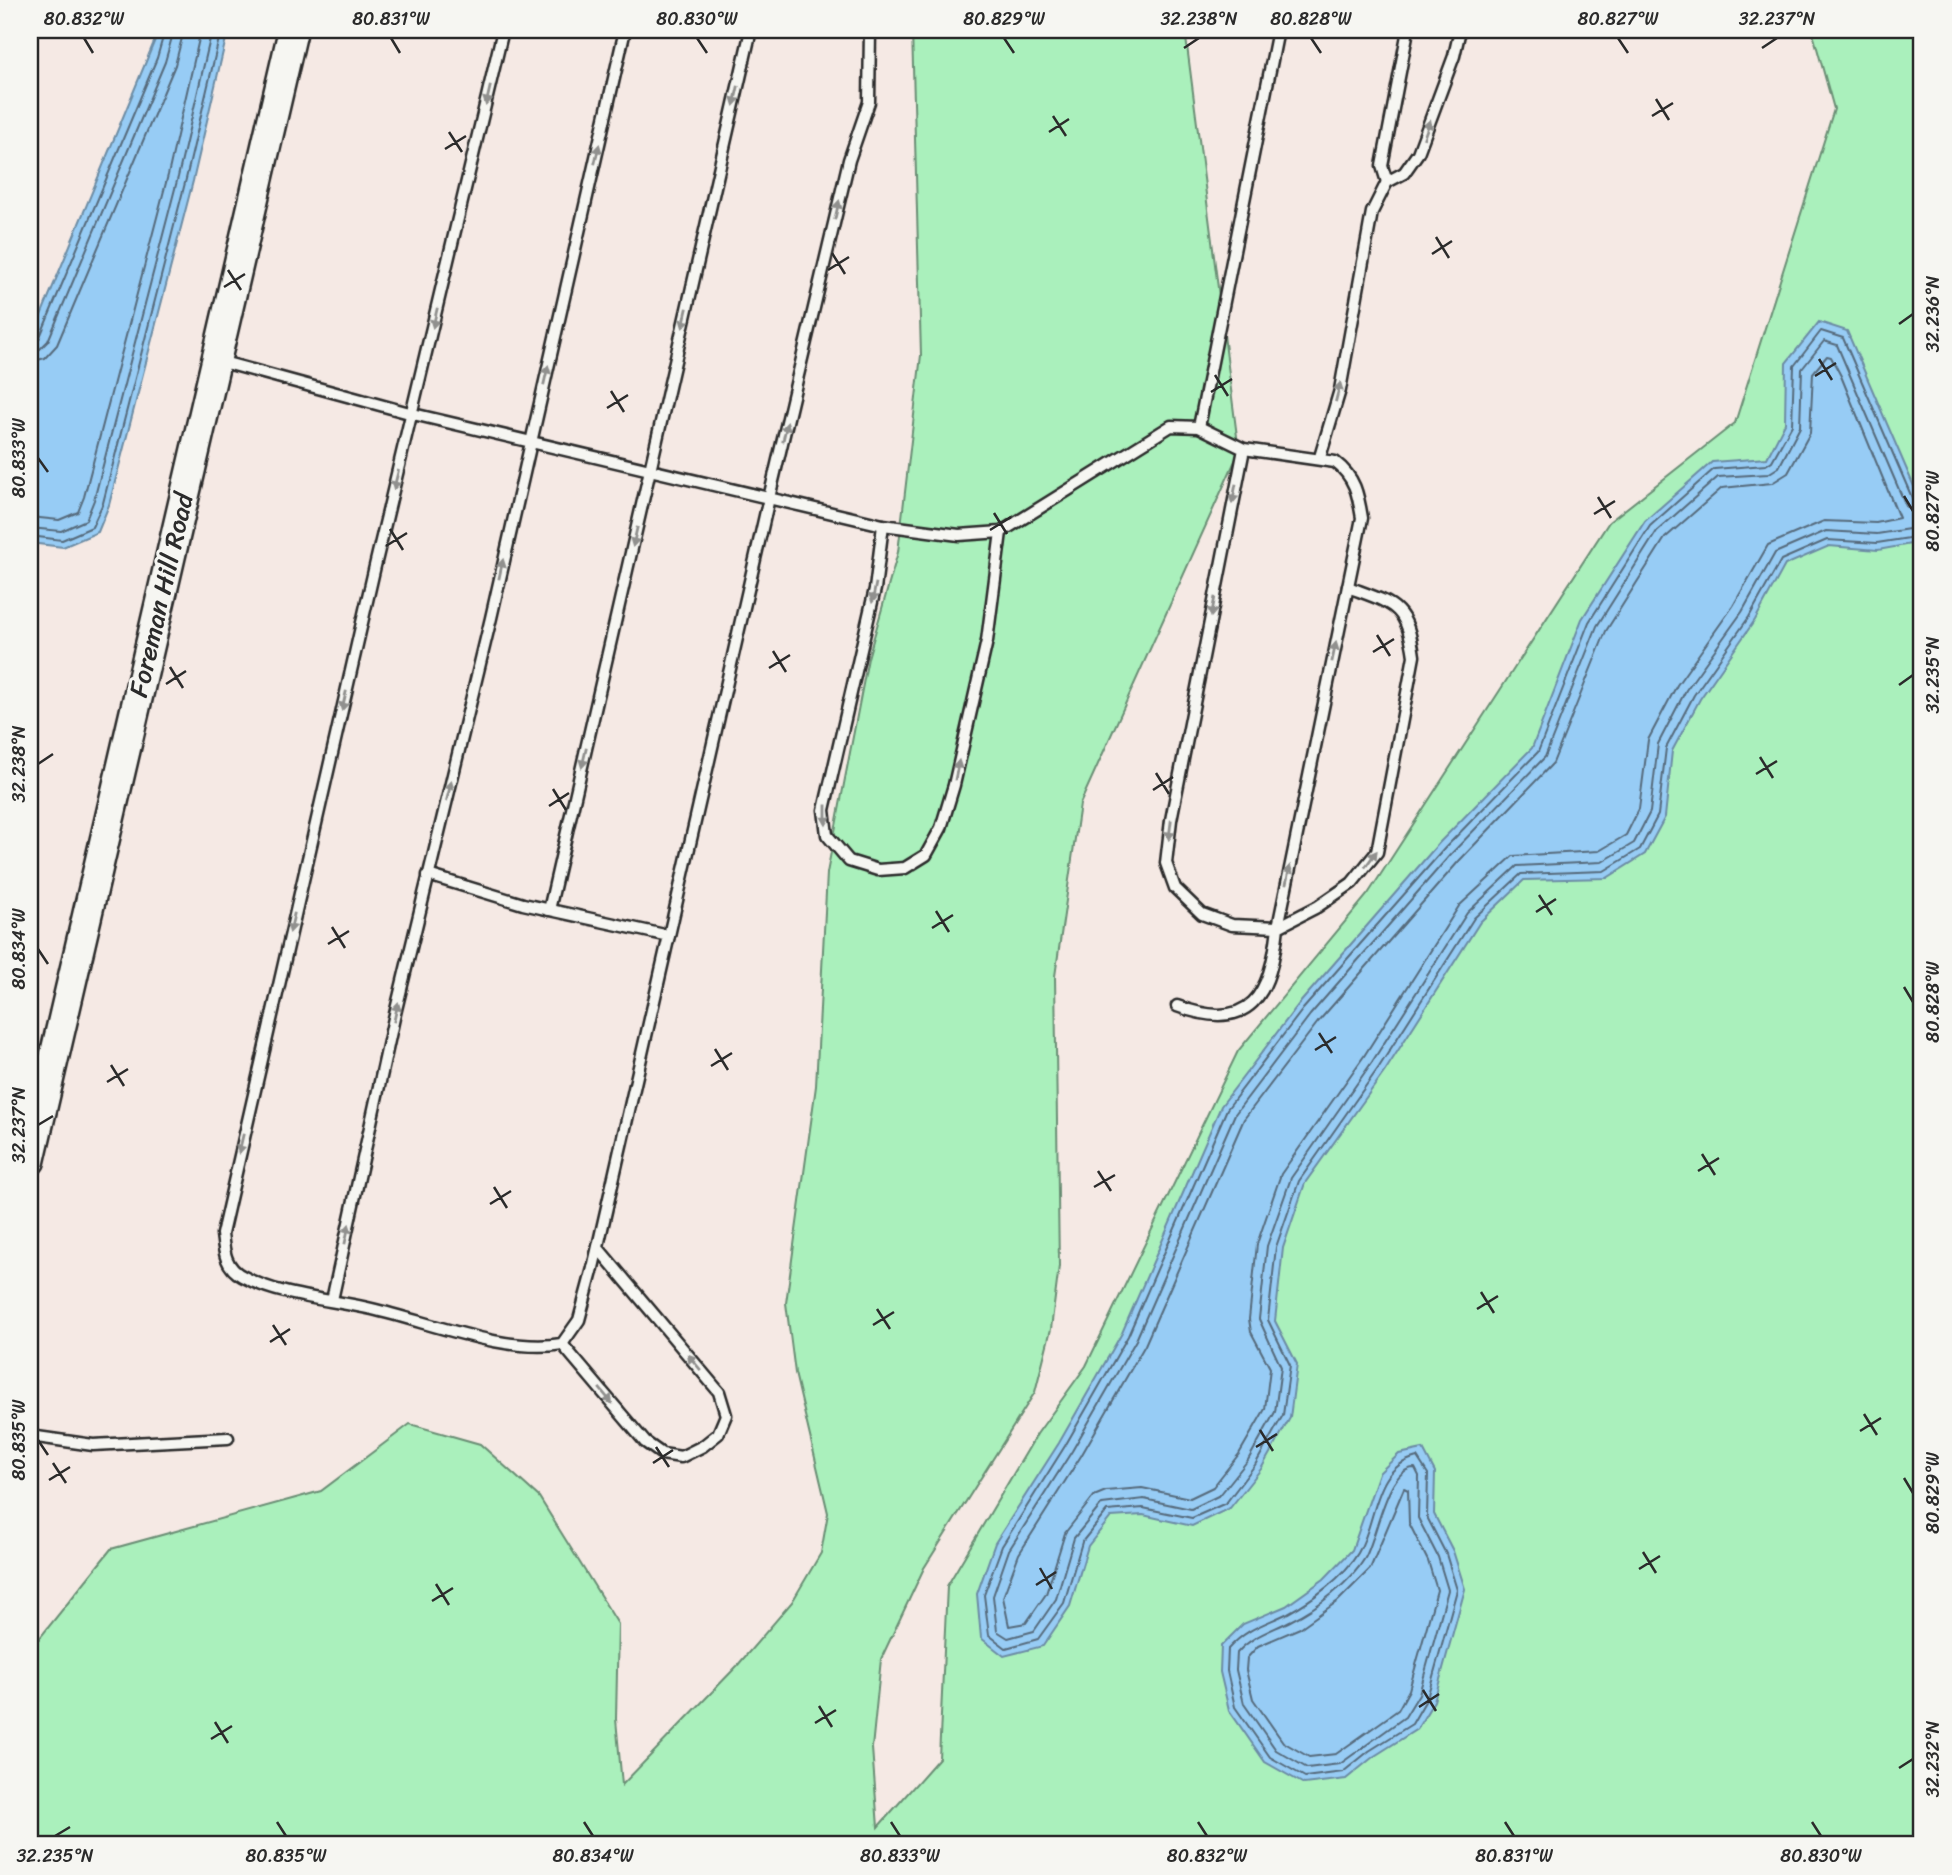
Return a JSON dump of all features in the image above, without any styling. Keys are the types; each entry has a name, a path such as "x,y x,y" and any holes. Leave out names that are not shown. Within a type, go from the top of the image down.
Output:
{"street":[{"name":"Foreman Hill Road","path":"30,1161 293,30"}],"lane":[{"path":"503,30 222,1234 226,1261 240,1275 281,1290 498,1340 544,1347 562,1344 579,1320 598,1248 733,669 769,498 849,160 869,102 870,30"},
{"path":"332,1300 625,30"},
{"path":"548,910 751,30"},
{"path":"1199,427 1278,30"},
{"path":"1387,182 1382,166 1408,30"},
{"path":"1320,457 1340,390 1372,212 1387,182 1404,173 1418,153 1454,56 1460,30"},
{"path":"216,360 413,414 530,442 883,525 959,535 1001,532 1171,426 1199,427 1244,449 1320,457 1335,462 1347,471 1358,491 1362,517 1278,927 1274,965 1262,992 1244,1010 1205,1016 1177,1006"},
{"path":"1244,449 1171,820 1166,863 1175,888 1202,914 1232,925 1278,927 1317,907 1352,883 1377,852 1390,796 1414,656 1410,629 1398,608 1348,587"},
{"path":"883,525 875,589 824,810 827,835 849,860 877,870 905,868 926,855 941,828 987,641 1001,532"},
{"path":"428,875 548,910 669,936"},
{"path":"562,1344 645,1442 662,1454 681,1457 718,1434 726,1415 719,1392 598,1248"},
{"path":"30,1436 93,1445 228,1438"}],"green space":[{"path":"912,30 1185,30 1239,452 1080,804 1055,976 1059,1266 1051,1329 1035,1392 924,1568 881,1659 872,1748 878,1827 939,1758 947,1586 1037,1434 1086,1366 1238,1051 1368,894 1609,522 1735,423 1834,109 1812,30 1922,30 1922,1845 30,1845 30,1650 111,1549 321,1491 410,1424 480,1444 539,1497 618,1624 616,1719 622,1785 737,1666 792,1602 821,1553 828,1513 795,1373 786,1303 816,1086 827,873 868,658 898,552 921,355"}],"water":[{"path":"159,30 228,30 193,181 109,505 98,532 63,547 30,543 30,342"},
{"path":"1819,322 1847,331 1922,505 1922,542 1878,550 1829,546 1785,565 1755,620 1700,699 1672,751 1665,817 1645,854 1607,878 1524,880 1480,922 1385,1071 1305,1183 1283,1248 1275,1321 1297,1364 1290,1418 1261,1469 1230,1508 1192,1526 1143,1515 1111,1517 1088,1546 1070,1606 1043,1646 1004,1656 981,1638 977,1594 995,1543 1059,1443 1122,1333 1221,1106 1298,1005 1439,843 1532,748 1582,619 1645,521 1712,462 1767,458 1785,423 1786,363"},
{"path":"1423,1449 1435,1472 1434,1514 1453,1551 1465,1589 1434,1701 1417,1729 1373,1757 1346,1779 1304,1784 1265,1762 1229,1710 1220,1672 1221,1646 1243,1624 1286,1606 1324,1579 1352,1550 1379,1473 1399,1454"}]}
